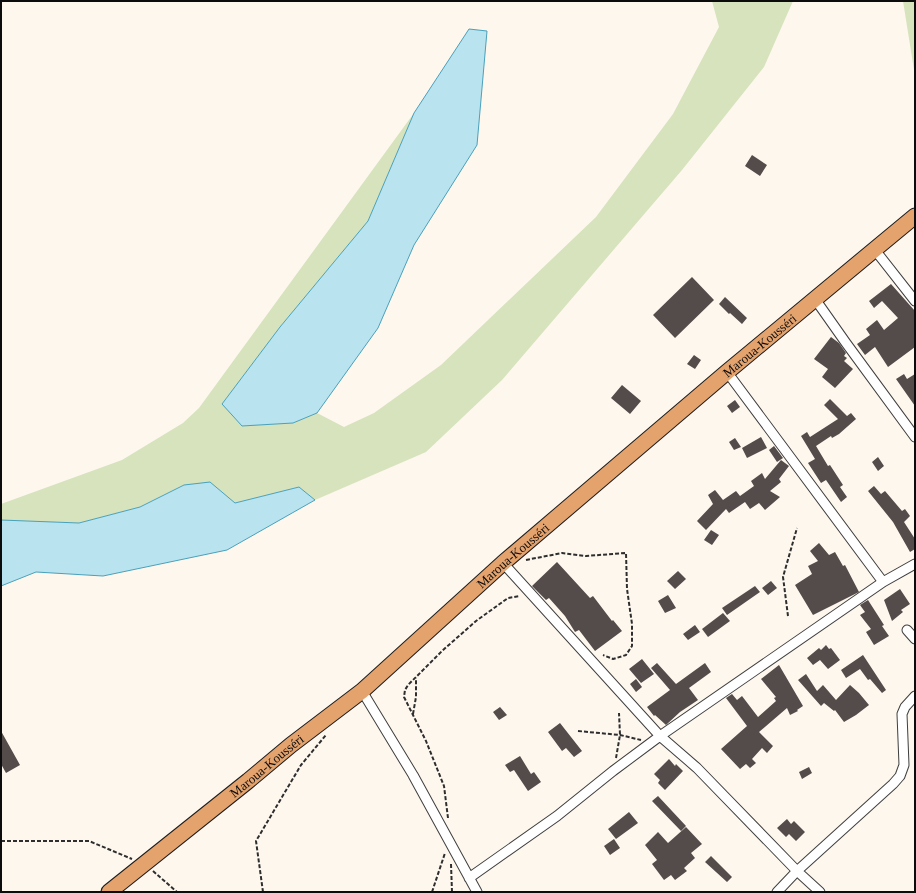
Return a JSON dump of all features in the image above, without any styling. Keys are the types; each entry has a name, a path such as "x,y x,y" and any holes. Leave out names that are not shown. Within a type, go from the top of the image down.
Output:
{"highway":[{"name":"Maroua-Kousséri","path":"109,892 146,864 291,745 362,691 503,563 727,372 915,216"}],"street":[{"path":"875,250 915,301"},
{"path":"815,299 846,344 915,437"},
{"path":"727,372 882,582"},
{"path":"503,563 660,736 697,768 797,871 820,892"},
{"path":"469,878 557,816 660,736 882,582 915,564"},
{"path":"907,630 915,639"},
{"path":"362,691 413,775 477,892"},
{"path":"776,892 900,776 904,765 902,714 915,696"}],"path":[{"path":"788,616 783,577 797,528"},
{"path":"524,560 562,553 586,556 626,553 632,624 632,646 626,656 613,659 602,655"},
{"path":"448,818 444,786 426,741 404,697 405,690 408,685 442,651 476,621 508,598 531,594"},
{"path":"412,714 416,697 416,678"},
{"path":"614,771 620,735 619,713"},
{"path":"263,892 256,841 301,765 329,731"},
{"path":"578,731 620,735 652,742"},
{"path":"1,841 90,841 146,864 177,892"},
{"path":"432,892 449,841"},
{"path":"449,841 452,892"}],"green space":[{"path":"712,1 793,1 764,67 682,170 502,380 426,452 315,500 299,487 235,503 184,485 140,507 79,523 1,521 1,504 122,460 183,423 199,408 414,113 368,221 280,327 222,404 293,423 317,413 344,427 374,413 441,365 596,217 673,114 719,27"},
{"path":"903,1 915,1 915,76"}],"water":[{"path":"469,29 487,31 477,145 414,245 378,328 317,413 293,423 242,426 222,404 280,327 368,221 414,113"},
{"path":"210,482 235,503 299,487 315,500 227,550 103,576 36,572 1,586 1,520 79,523 140,507 184,485"}],"building":[{"path":"752,155 767,165 760,176 745,166"},
{"path":"692,277 714,300 675,338 653,315"},
{"path":"891,284 915,311 915,347 888,367 875,347 865,355 857,344 870,335 866,329 877,320 884,330 898,318 882,301 874,308 869,301"},
{"path":"725,297 747,318 742,324 719,304"},
{"path":"831,337 839,343 846,353 844,356 847,358 844,361 853,369 835,388 822,377 828,369 814,359"},
{"path":"694,355 701,360 695,369 687,364"},
{"path":"904,374 907,379 915,374 915,406 896,379"},
{"path":"622,385 641,401 630,414 611,398"},
{"path":"830,399 847,416 851,413 856,419 839,434 832,438 831,436 816,446 828,466 830,465 843,485 840,487 847,497 841,502 826,480 821,483 808,463 815,459 801,436 807,432 810,437 838,419 824,405"},
{"path":"735,400 740,407 732,413 727,406"},
{"path":"761,437 767,448 747,458 742,448"},
{"path":"735,438 741,447 734,450 729,442"},
{"path":"774,446 783,458 777,462 769,450"},
{"path":"878,457 884,466 878,471 872,462"},
{"path":"781,460 789,466 779,479 781,482 770,491 780,497 765,510 759,503 750,509 745,502 729,513 726,509 706,530 697,521 713,504 708,495 715,490 723,500 736,491 740,496 754,486 751,481 762,473 765,479"},
{"path":"874,486 881,494 885,491 902,511 905,509 910,516 904,522 915,539 915,549 910,552 893,522 868,491"},
{"path":"711,530 719,535 712,545 704,540"},
{"path":"819,543 829,555 835,552 843,566 845,565 859,592 813,615 795,585 812,574 808,566 818,561 810,551"},
{"path":"557,562 590,598 593,596 612,621 613,620 622,631 595,651 579,630 575,632 565,616 549,598 546,600 532,586"},
{"path":"678,571 686,579 675,589 667,581"},
{"path":"771,581 777,588 768,595 762,588"},
{"path":"755,586 760,592 727,615 722,608"},
{"path":"900,589 910,604 901,610 903,612 892,621 884,600"},
{"path":"668,595 676,608 665,613 658,601"},
{"path":"868,600 884,625 882,626 889,636 874,645 866,632 871,629 860,615 865,612 860,605"},
{"path":"723,613 730,621 708,637 702,629"},
{"path":"695,625 700,632 688,640 683,634"},
{"path":"826,645 829,649 831,648 840,660 828,669 820,660 813,665 807,658 819,648 821,650"},
{"path":"863,655 886,690 882,693 870,679 868,680 860,669 846,678 841,670"},
{"path":"642,659 654,674 641,683 629,669"},
{"path":"657,663 676,684 705,663 711,672 689,688 698,700 680,712 666,725 655,715 654,716 647,707 670,690 651,668"},
{"path":"779,665 803,706 797,710 798,711 790,715 787,708 759,732 773,746 767,753 762,748 752,759 756,763 750,768 746,764 740,769 721,749 747,726 726,698 732,694 737,700 742,696 758,717 776,701 774,698 776,697 761,679"},
{"path":"806,674 817,691 823,685 836,700 850,685 869,705 844,722 835,710 834,711 824,703 821,706 798,680"},
{"path":"636,679 642,687 636,692 630,684"},
{"path":"500,707 507,715 499,720 493,712"},
{"path":"560,723 582,751 574,757 566,748 562,751 548,732"},
{"path":"1,731 20,765 6,773 1,764"},
{"path":"520,756 531,774 534,772 541,782 528,791 514,770 510,772 505,765"},
{"path":"669,759 675,766 676,764 683,771 665,790 658,783 660,780 654,774"},
{"path":"809,767 812,773 802,779 799,772"},
{"path":"658,796 686,826 681,831 652,801"},
{"path":"629,812 638,823 616,839 608,829"},
{"path":"787,819 791,824 794,821 805,832 796,841 789,834 786,837 777,828"},
{"path":"686,827 702,844 691,853 695,858 684,868 687,871 675,880 671,875 664,880 652,864 657,860 645,845 658,832 668,843"},
{"path":"614,839 620,848 610,855 604,846"},
{"path":"711,856 732,877 727,882 705,862"}]}
